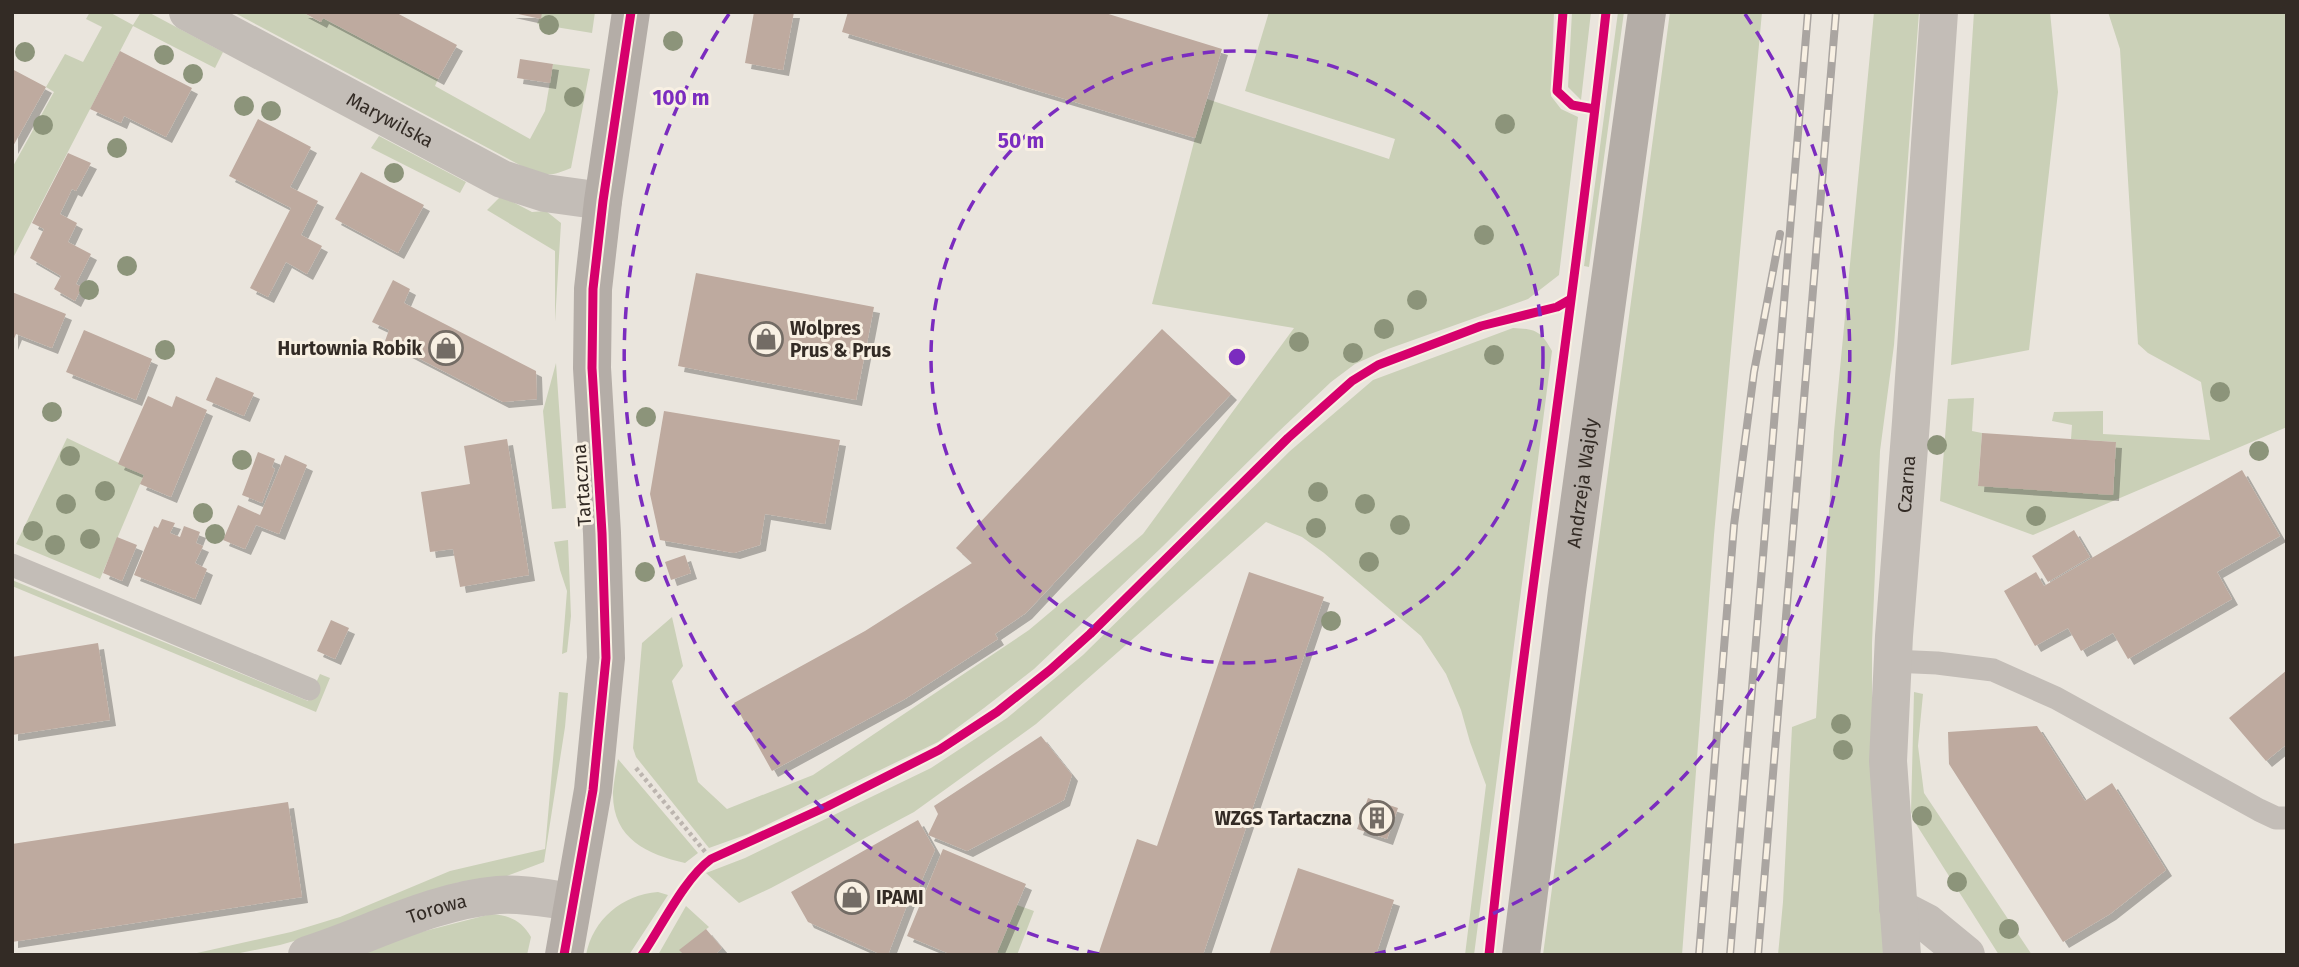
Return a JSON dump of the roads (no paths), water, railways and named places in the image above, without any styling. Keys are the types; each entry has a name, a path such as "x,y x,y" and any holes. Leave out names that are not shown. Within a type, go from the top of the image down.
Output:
{"street":[{"name":"Marywilska","path":"188,12 502,179 545,193 603,201"},
{"name":"Tartaczna","path":"564,955 593,790 606,658 592,368 593,289 631,12"},
{"name":"Andrzeja Wajdy","path":"1521,955 1567,591 1647,12"},
{"name":"Czarna","path":"1902,955 1888,761 1892,661 1939,12"},
{"name":"Torowa","path":"307,955 417,914 470,900 499,895 524,895 573,902"},
{"path":"1898,908 1934,928 1966,955"}],"lane":[{"path":"12,565 309,689"},
{"path":"1892,661 1993,670 2056,698 2259,810 2276,818 2287,818"}],"railway":[{"path":"1730,955 1808,12"},
{"path":"1758,955 1836,12"},
{"path":"1699,955 1734,525 1754,372 1780,234"}],"place":[{"name":"Wolpres Prus & Prus","path":"766,339"},
{"name":"Hurtownia Robik","path":"446,348"},
{"name":"WZGS Tartaczna","path":"1377,818"},
{"name":"IPAMI","path":"852,897"}]}
